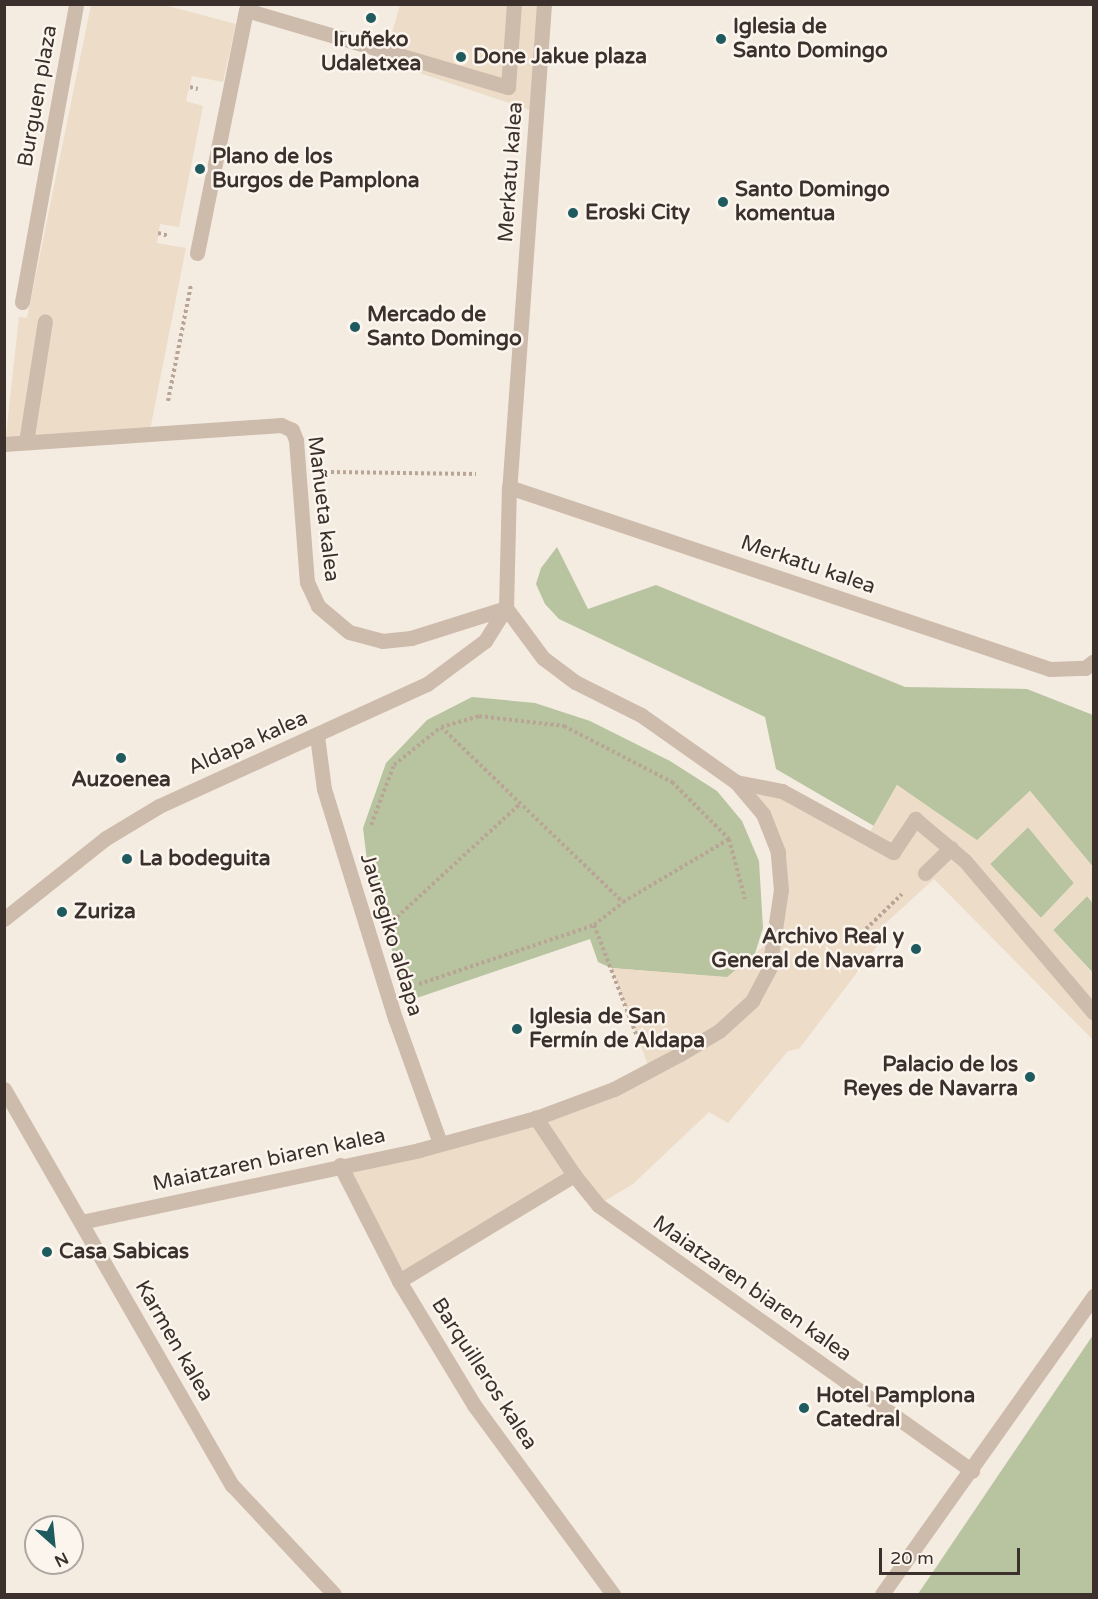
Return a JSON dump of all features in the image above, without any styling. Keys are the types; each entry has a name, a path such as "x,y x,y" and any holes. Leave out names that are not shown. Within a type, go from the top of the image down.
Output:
{"street":[{"name":"Burguen plaza","path":"22,302 76,4"},
{"name":"Merkatu kalea","path":"197,253 246,10 508,87 514,4"},
{"name":"Merkatu kalea","path":"506,608 509,487 544,4"},
{"path":"26,442 45,321"},
{"name":"Mañueta kalea","path":"4,444 281,425 292,430 296,440 306,582 318,606 349,632 382,641 411,638 506,608"},
{"name":"Merkatu kalea","path":"509,487 1050,669 1085,668 1094,661"},
{"name":"Aldapa kalea","path":"4,919 106,838 159,806 427,684 485,641 506,608"},
{"name":"Maiatzaren biaren kalea","path":"81,1222 440,1143 536,1118 614,1089 650,1070 718,1031 752,1001 769,969 781,890 778,852 763,814 736,782 641,716 567,676 543,658 506,608"},
{"name":"Jauregiko aldapa","path":"317,736 324,789 395,1018 440,1143"},
{"path":"736,782 782,791 893,852 915,819 951,848 1094,1013"},
{"path":"925,873 951,848"},
{"name":"Karmen kalea","path":"4,1089 232,1485 334,1594"},
{"name":"Maiatzaren biaren kalea","path":"536,1118 574,1175 598,1205 972,1471"},
{"name":"Barquilleros kalea","path":"340,1165 399,1281 474,1405 613,1594"},
{"path":"399,1281 574,1175"},
{"path":"882,1594 972,1471 1094,1296"}],"path":[{"path":"161,434 197,253"},
{"path":"299,472 477,474"},
{"path":"370,827 394,765 441,727 480,716 564,726 672,782 729,839 746,903"},
{"path":"441,727 623,902"},
{"path":"390,911 394,921 520,804"},
{"path":"414,986 594,925 623,902 729,839"},
{"path":"866,929 925,873"},
{"path":"594,925 650,1070"}],"green space":[{"path":"557,547 588,609 656,585 905,687 1027,689 1093,715 1093,867 1030,791 977,841 897,785 874,826 776,769 765,717 559,619 545,604 536,584 541,568"},
{"path":"472,697 535,703 590,721 670,761 717,791 742,821 759,861 763,928 747,979 611,968 598,962 590,939 408,1001 369,877 363,828 386,763 427,720"},
{"path":"1028,827 1074,883 1041,918 990,864"},
{"path":"1087,896 1093,903 1093,973 1053,930"},
{"path":"1093,1335 1093,1594 918,1594"}],"shaded area":[{"path":"91,5 164,5 236,24 223,82 192,76 186,101 203,106 179,227 160,224 157,243 186,248 149,435 5,444 19,317 27,318"},
{"name":"Done Jakue plaza","path":"400,5 540,5 530,110 384,61"},
{"path":"736,782 782,791 867,837 897,785 977,840 1030,791 1093,867 1093,903 1087,896 1053,930 1093,974 1093,1040 934,879 877,931 877,946 799,1049 788,1051 728,1123 709,1112 633,1184 598,1205 574,1175 399,1281 340,1165 536,1118 650,1070 611,968 727,977 776,936 778,852","holes":["1028,827 1074,883 1041,918 990,864"]}],"place":[{"name":"Iruñeko Udaletxea","path":"371,18"},
{"name":"Iglesia de Santo Domingo","path":"721,39"},
{"name":"Done Jakue plaza","path":"461,57"},
{"name":"Plano de los Burgos de Pamplona","path":"200,169"},
{"name":"Santo Domingo komentua","path":"723,202"},
{"name":"Eroski City","path":"573,213"},
{"name":"Mercado de Santo Domingo","path":"355,327"},
{"name":"Auzoenea","path":"121,758"},
{"name":"La bodeguita","path":"127,859"},
{"name":"Zuriza","path":"62,912"},
{"name":"Archivo Real y General de Navarra","path":"916,949"},
{"name":"Iglesia de San Fermín de Aldapa","path":"517,1029"},
{"name":"Palacio de los Reyes de Navarra","path":"1030,1077"},
{"name":"Casa Sabicas","path":"47,1252"},
{"name":"Hotel Pamplona Catedral","path":"804,1408"}]}
